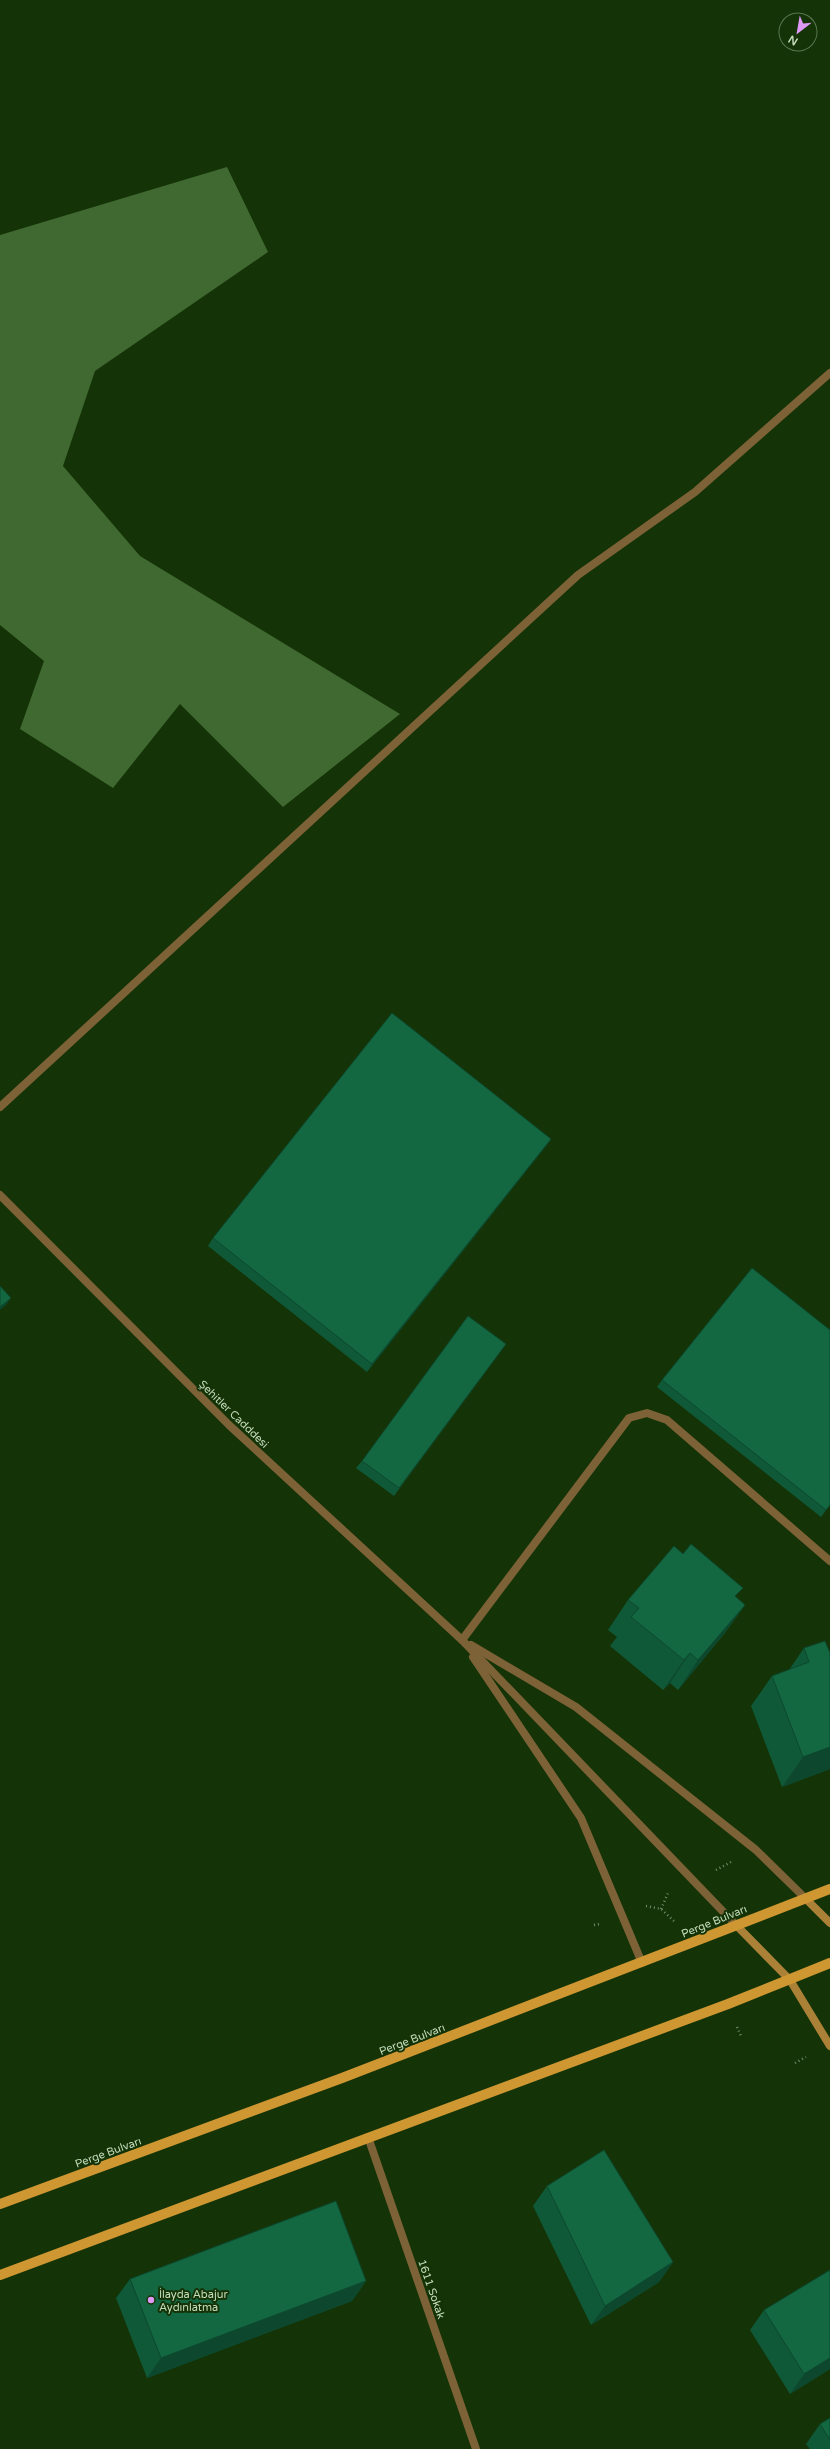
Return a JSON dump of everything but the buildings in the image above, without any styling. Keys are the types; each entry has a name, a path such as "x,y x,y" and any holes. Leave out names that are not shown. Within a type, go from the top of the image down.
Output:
{"main road":[{"name":"Perge Bulvarı","path":"0,2204 342,2078 830,1889"},
{"path":"805,1898 830,1923"},
{"path":"736,1925 790,1980 830,2046"},
{"path":"0,2275 790,1980 830,1963"}],"street":[{"path":"0,1107 578,575 695,492 830,373"},
{"name":"Şehitler Cadddesi","path":"0,1195 229,1425 462,1640"},
{"path":"462,1640 629,1418 647,1413 667,1420 830,1561"},
{"path":"462,1640 576,1707 756,1850 805,1898"},
{"path":"462,1640 736,1925"},
{"path":"462,1640 580,1818 642,1963"},
{"name":"1611 Sokak","path":"368,2137 476,2449"}],"path":[{"path":"712,1872 735,1860"},
{"path":"661,1909 668,1893"},
{"path":"642,1906 661,1909 674,1921"},
{"path":"737,2026 741,2036"},
{"path":"795,2063 806,2057"}],"green space":[{"path":"227,167 268,252 95,371 63,466 140,556 400,714 283,807 180,704 113,788 20,729 44,661 0,625 0,235"}],"place":[{"name":"İlayda Abajur Aydınlatma","path":"151,2300"}]}
